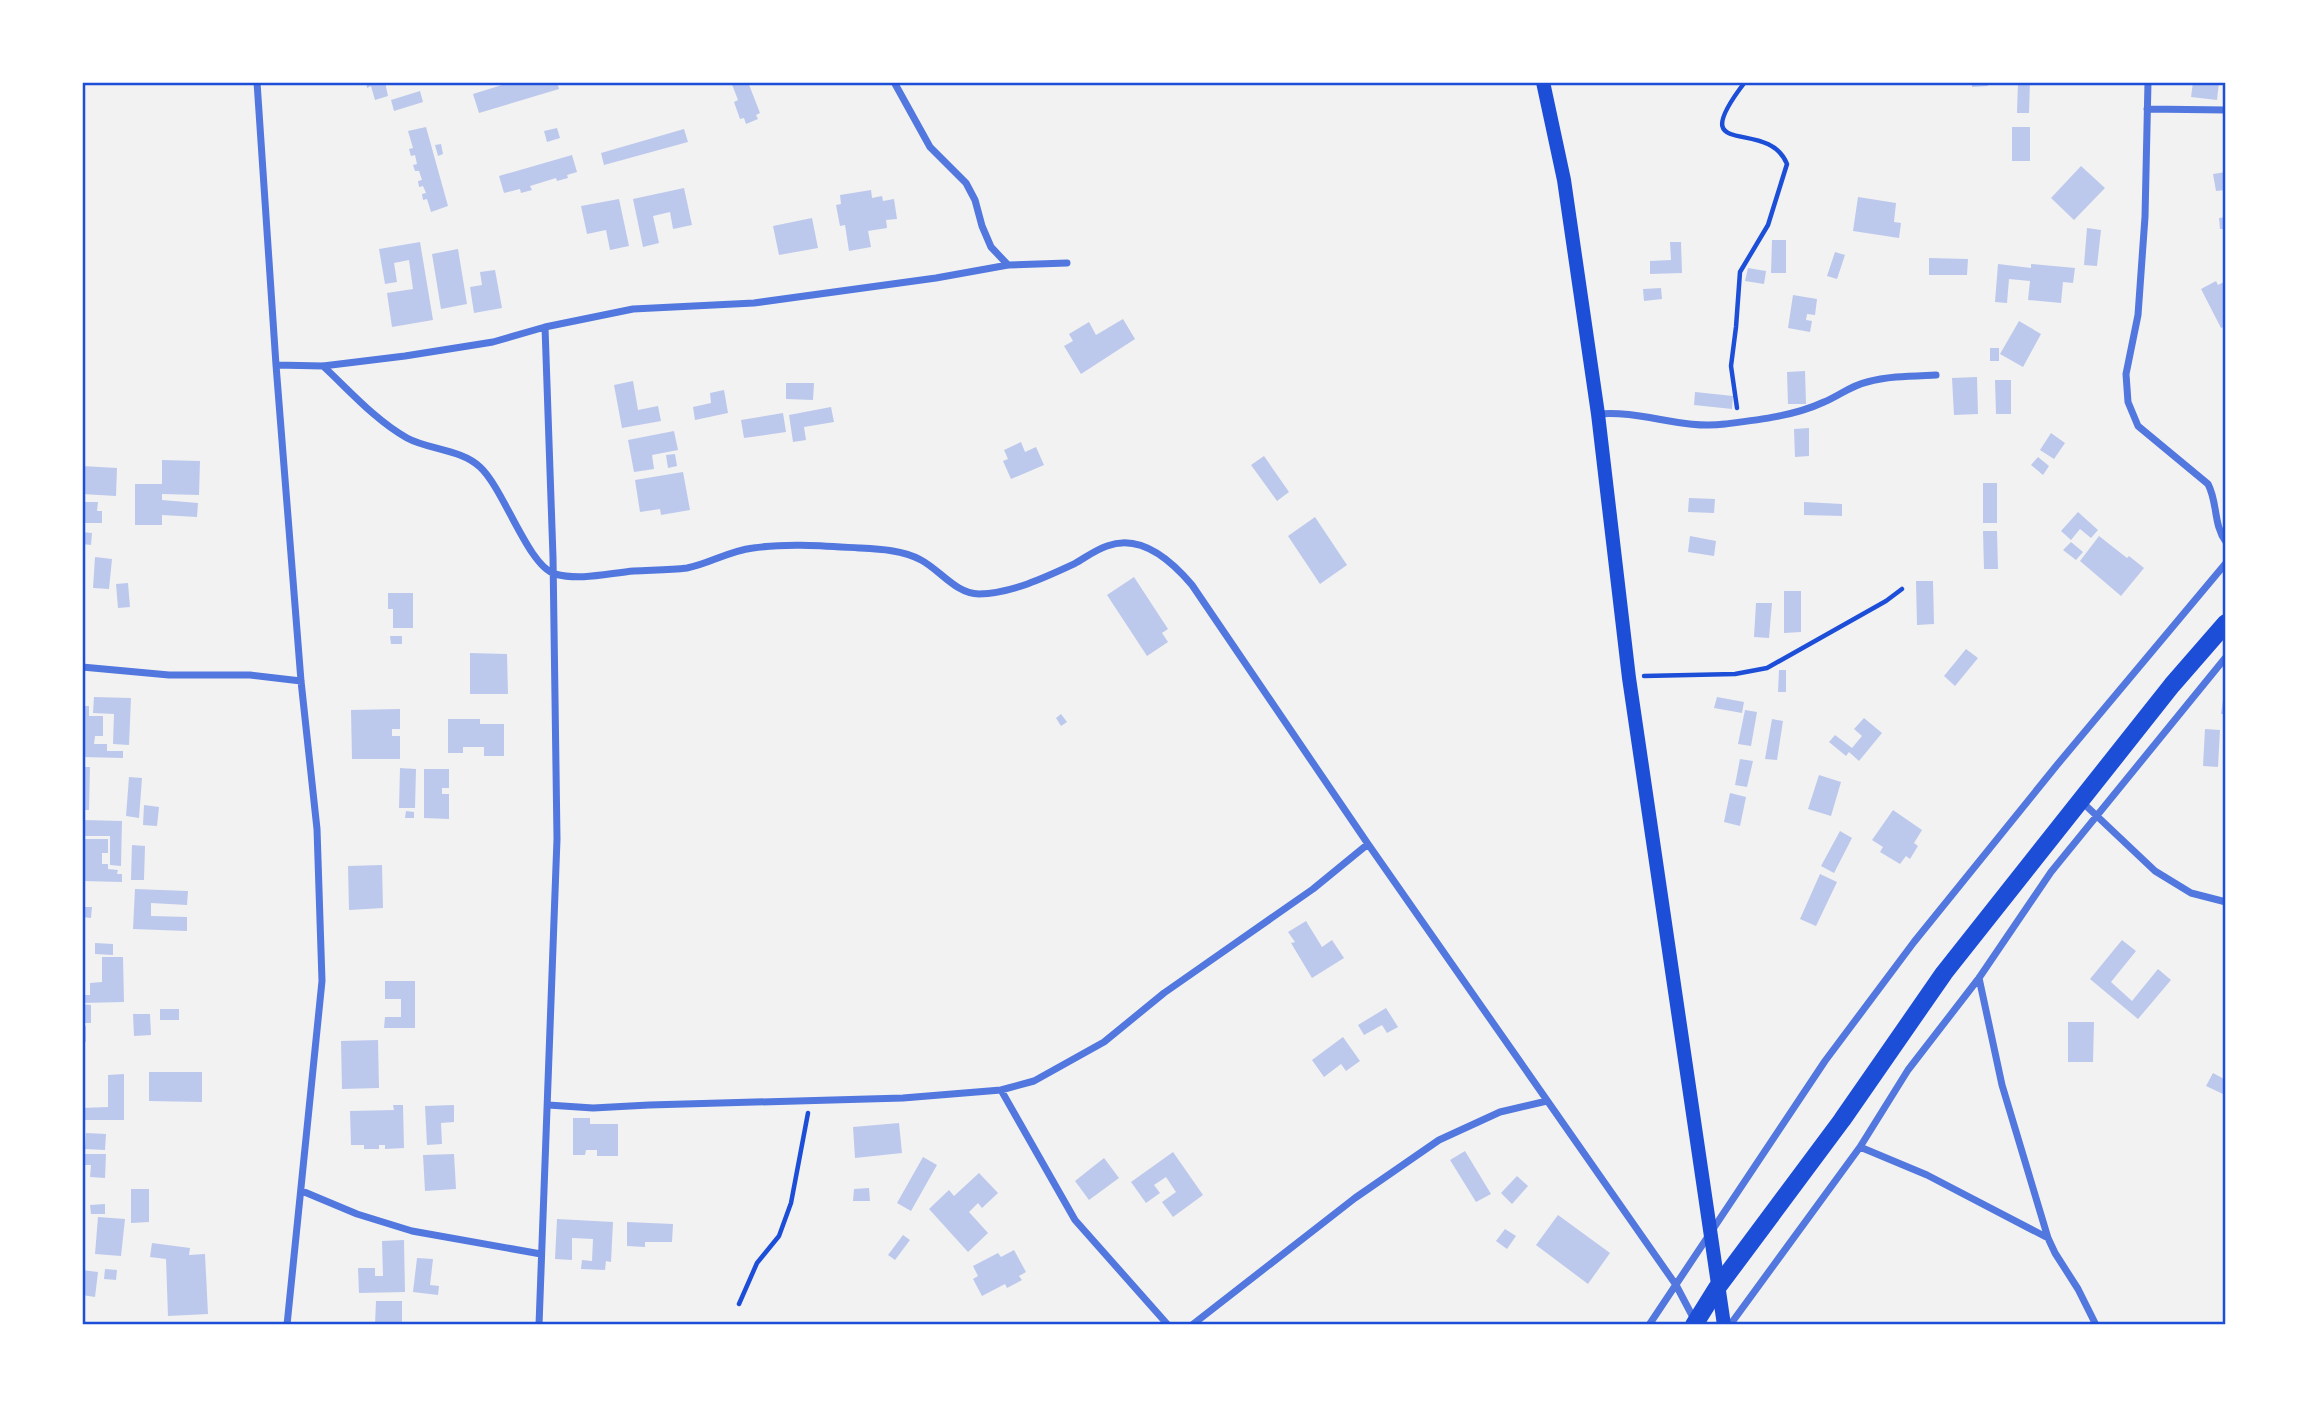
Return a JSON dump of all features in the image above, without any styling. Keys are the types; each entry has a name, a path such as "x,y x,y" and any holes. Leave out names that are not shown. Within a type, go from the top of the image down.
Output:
{"main road":[{"path":"1543,82 1564,180 1598,414 1629,678 1724,1325"},
{"path":"1695,1323 1717,1288 1842,1120 1944,972 2172,685 2226,623"}],"street":[{"path":"257,82 301,681 317,829 323,981 286,1325"},
{"path":"894,82 930,147 966,183 975,200 991,247 1008,265"},
{"path":"2148,82 2145,217 2138,315 2126,374 2128,402 2138,426 2207,484 2214,496 2218,531 2226,542"},
{"path":"2147,109 2226,110"},
{"path":"276,365 323,366 493,342 545,327 633,309 754,303 936,278 1008,265 1067,262"},
{"path":"539,1325 557,839 553,573 545,327"},
{"path":"323,366 384,422 409,439 441,448 479,465 495,487 534,555 553,573 590,576 688,568 731,551 757,547 862,548 907,554 927,564 958,588 974,594 998,592 1025,584 1119,543 1148,548 1162,555 1178,568 1192,585 1368,844 1676,1285 1695,1323"},
{"path":"1598,414 1620,412 1686,425 1722,425 1799,411 1826,402 1845,389 1868,381 1936,375"},
{"path":"1649,1325 1825,1061 1914,942 2226,563"},
{"path":"1730,1325 1860,1147 1908,1070 1979,978 2051,872 2226,657"},
{"path":"82,667 169,675 250,675 301,681"},
{"path":"2080,801 2155,871 2191,893 2226,902"},
{"path":"548,1105 593,1108 811,1102 1001,1090 1034,1081 1104,1042 1164,993 1313,889 1368,844"},
{"path":"1979,978 2002,1085 2048,1238 2096,1325"},
{"path":"1001,1090 1075,1220 1168,1325"},
{"path":"1192,1325 1355,1198 1439,1140 1500,1112 1547,1101"},
{"path":"1860,1147 1927,1175 2048,1238"},
{"path":"302,1191 412,1231 541,1254"}],"path":[{"path":"1739,422 1731,366 1737,327 1740,272 1768,225 1787,164 1770,144 1728,134 1722,129 1721,124 1729,103 1745,82"},
{"path":"1629,678 1735,674 1766,668 1789,658 1902,589"},
{"path":"739,1304 757,1263 779,1236 787,1214 811,1102"}],"building":[{"path":"366,82 385,82 388,96 375,100 371,86 367,88"},
{"path":"512,82 557,82 559,89 479,113 473,94"},
{"path":"731,82 748,82 760,113 756,115 758,119 746,124 744,118 740,119 734,102 738,100"},
{"path":"1972,82 1988,82 1988,86 1972,87"},
{"path":"2018,82 2030,82 2029,113 2017,113"},
{"path":"2193,82 2219,82 2217,100 2191,97"},
{"path":"420,91 423,102 394,111 391,100"},
{"path":"426,127 448,206 431,212 427,199 423,200 422,194 426,193 423,186 419,187 418,181 422,180 413,165 417,164 415,155 411,156 409,149 413,148 408,131"},
{"path":"2012,127 2030,127 2030,161 2012,161"},
{"path":"557,128 560,138 547,142 544,131"},
{"path":"684,129 688,142 604,165 601,153"},
{"path":"441,144 443,154 438,156 435,145"},
{"path":"572,155 577,172 567,175 568,178 557,181 556,178 530,186 532,190 521,193 520,189 504,193 499,176"},
{"path":"2081,166 2105,188 2074,220 2051,198"},
{"path":"2226,172 2226,190 2216,191 2213,174"},
{"path":"684,188 692,225 673,229 670,212 653,216 659,243 643,247 633,199"},
{"path":"871,190 872,198 882,196 883,201 894,199 897,219 886,220 887,228 868,231 871,247 849,251 845,225 840,226 836,205 841,204 840,195"},
{"path":"1858,197 1896,203 1894,222 1901,223 1899,238 1853,231"},
{"path":"619,199 629,246 610,250 606,230 587,234 581,206"},
{"path":"2226,217 2226,229 2220,229 2219,218"},
{"path":"812,218 818,248 779,255 773,226"},
{"path":"2087,228 2101,230 2097,266 2084,265"},
{"path":"1772,240 1786,240 1786,273 1771,273"},
{"path":"420,242 433,320 392,327 387,293 413,289 409,260 394,263 397,282 385,284 379,249"},
{"path":"1670,242 1681,242 1682,273 1650,274 1650,261 1671,260"},
{"path":"458,249 467,304 441,309 432,254"},
{"path":"1835,252 1845,255 1837,279 1827,276"},
{"path":"1929,258 1968,259 1967,275 1929,275"},
{"path":"1998,264 2031,268 2031,264 2075,268 2073,283 2063,282 2061,303 2028,300 2030,281 2009,279 2007,303 1995,302"},
{"path":"1748,268 1766,271 1764,284 1745,281"},
{"path":"495,270 502,308 474,313 470,287 482,285 480,272"},
{"path":"2216,281 2218,285 2226,281 2226,326 2221,328 2201,289"},
{"path":"1661,288 1662,299 1644,301 1643,289"},
{"path":"1793,295 1817,299 1815,315 1807,314 1806,320 1812,321 1810,332 1788,328"},
{"path":"1123,319 1135,339 1081,374 1064,346 1073,341 1069,334 1089,322 1096,335"},
{"path":"2019,321 2041,334 2023,367 2000,354"},
{"path":"1990,348 1999,348 1999,361 1990,361"},
{"path":"1805,371 1806,404 1788,404 1787,372"},
{"path":"1977,377 1978,414 1954,415 1952,378"},
{"path":"1995,380 2011,380 2011,414 1996,414"},
{"path":"633,381 638,410 658,406 661,421 622,428 614,385"},
{"path":"786,383 814,383 813,400 786,399"},
{"path":"724,390 728,413 695,420 693,407 711,403 710,393"},
{"path":"1695,392 1733,396 1732,409 1694,405"},
{"path":"831,407 834,422 804,427 806,440 793,442 789,415"},
{"path":"783,413 786,432 744,438 741,420"},
{"path":"1809,428 1809,456 1795,457 1794,429"},
{"path":"674,431 678,450 652,455 654,469 634,472 628,440"},
{"path":"2051,433 2065,443 2054,459 2040,450"},
{"path":"1021,442 1025,452 1036,447 1044,465 1011,479 1003,461 1008,459 1004,450"},
{"path":"675,454 677,466 668,468 666,455"},
{"path":"1264,456 1289,492 1277,501 1251,465"},
{"path":"2038,457 2049,466 2043,475 2031,465"},
{"path":"162,460 200,461 199,495 162,494 162,500 198,503 197,517 162,515 162,525 135,525 135,484 162,484"},
{"path":"82,466 117,468 116,496 82,494"},
{"path":"683,472 690,510 661,515 660,509 640,512 635,480"},
{"path":"1983,483 1997,483 1997,523 1983,523"},
{"path":"1689,498 1715,499 1714,513 1688,512"},
{"path":"84,502 98,502 97,511 102,511 102,523 82,523"},
{"path":"1804,502 1842,504 1842,516 1804,515"},
{"path":"2078,512 2098,530 2091,538 2080,529 2071,540 2061,531"},
{"path":"1315,517 1347,565 1320,584 1288,536"},
{"path":"1983,531 1997,531 1998,569 1984,569"},
{"path":"82,532 92,533 91,545 82,544"},
{"path":"1690,536 1716,541 1714,556 1688,552"},
{"path":"2099,536 2144,568 2121,596 2080,561"},
{"path":"2071,542 2083,552 2076,560 2063,550"},
{"path":"95,557 112,559 109,589 93,588"},
{"path":"1134,577 1168,629 1162,633 1168,642 1147,656 1107,595"},
{"path":"1916,581 1933,581 1934,624 1917,625"},
{"path":"128,583 130,607 118,608 116,584"},
{"path":"1784,591 1801,591 1801,632 1784,633"},
{"path":"388,593 413,593 413,628 393,628 393,609 388,609"},
{"path":"1756,603 1772,603 1769,638 1754,637"},
{"path":"390,636 402,636 402,644 391,644"},
{"path":"1966,649 1978,658 1955,686 1944,676"},
{"path":"470,653 507,654 508,694 470,694"},
{"path":"1779,670 1786,670 1786,692 1778,692"},
{"path":"94,697 131,698 129,745 113,744 114,714 93,713"},
{"path":"1717,697 1744,702 1742,713 1714,708"},
{"path":"2223,700 2226,700 2226,714 2221,714"},
{"path":"82,706 89,706 89,716 103,716 103,736 95,736 94,744 107,744 107,751 123,751 123,758 82,757"},
{"path":"400,709 400,729 392,729 392,736 400,736 400,759 352,759 351,710"},
{"path":"1745,710 1757,712 1751,746 1738,744"},
{"path":"1061,714 1067,722 1061,726 1056,718"},
{"path":"1864,718 1882,733 1859,761 1849,752 1846,756 1829,742 1835,735 1852,748 1862,736 1854,729"},
{"path":"448,719 480,719 480,724 504,724 504,756 484,756 484,747 463,747 463,753 448,753"},
{"path":"1772,719 1783,721 1777,760 1765,759"},
{"path":"2205,729 2220,730 2218,767 2203,766"},
{"path":"1740,759 1753,761 1747,787 1735,785"},
{"path":"82,767 90,767 89,810 82,810"},
{"path":"400,768 416,769 415,808 399,808"},
{"path":"424,769 449,769 449,788 442,788 442,794 449,794 449,819 424,818"},
{"path":"1819,775 1841,782 1831,816 1808,809"},
{"path":"129,777 142,778 139,818 126,816"},
{"path":"1730,793 1746,797 1740,826 1724,822"},
{"path":"144,805 159,807 157,826 143,825"},
{"path":"1893,810 1922,830 1914,843 1918,846 1910,859 1906,856 1900,864 1880,852 1883,847 1872,840"},
{"path":"406,811 414,812 414,818 405,818"},
{"path":"83,820 122,821 121,866 110,865 110,836 83,836"},
{"path":"1840,831 1852,838 1834,873 1821,866"},
{"path":"82,839 108,839 108,853 102,853 102,864 108,864 108,869 118,870 117,874 122,874 122,882 82,881"},
{"path":"132,845 145,846 144,880 131,880"},
{"path":"382,865 383,908 349,910 348,866"},
{"path":"1820,874 1837,882 1816,926 1800,919"},
{"path":"135,889 188,891 187,905 151,903 151,916 187,917 187,931 133,929"},
{"path":"82,907 92,907 91,918 82,917"},
{"path":"1306,921 1322,947 1332,940 1344,958 1312,978 1291,943 1295,942 1288,932"},
{"path":"2122,940 2136,951 2111,982 2132,1001 2158,969 2171,980 2138,1019 2090,979"},
{"path":"95,943 113,944 113,955 95,954"},
{"path":"102,957 123,957 124,1002 82,1003 82,995 90,995 90,983 102,982"},
{"path":"385,981 415,981 415,1028 384,1028 385,1017 401,1017 401,999 385,999"},
{"path":"82,1004 91,1005 91,1023 82,1023"},
{"path":"1386,1008 1398,1027 1387,1033 1382,1025 1364,1035 1358,1025"},
{"path":"160,1009 179,1009 179,1020 160,1020"},
{"path":"133,1014 150,1014 151,1035 134,1036"},
{"path":"2068,1022 2094,1022 2093,1062 2068,1062"},
{"path":"82,1026 86,1026 86,1042 82,1042"},
{"path":"1343,1037 1360,1061 1346,1071 1341,1064 1324,1077 1312,1060"},
{"path":"378,1040 379,1088 342,1089 341,1041"},
{"path":"149,1072 202,1072 202,1102 149,1101"},
{"path":"2213,1073 2226,1080 2223,1094 2206,1086"},
{"path":"124,1074 124,1120 82,1120 82,1108 108,1107 108,1075"},
{"path":"393,1105 403,1105 404,1148 385,1149 385,1145 379,1145 379,1149 364,1149 364,1145 351,1145 350,1111 394,1110"},
{"path":"454,1105 454,1122 441,1123 442,1144 427,1145 425,1106"},
{"path":"573,1118 590,1118 590,1124 618,1124 618,1156 597,1156 597,1150 586,1150 585,1155 573,1155"},
{"path":"899,1123 902,1153 855,1158 853,1127"},
{"path":"86,1133 106,1134 105,1150 85,1149"},
{"path":"1465,1151 1491,1194 1476,1202 1450,1160"},
{"path":"1173,1152 1203,1195 1173,1217 1162,1202 1176,1192 1166,1177 1154,1185 1160,1193 1146,1203 1131,1182"},
{"path":"85,1154 106,1154 105,1178 90,1177 91,1165 85,1165"},
{"path":"454,1154 456,1189 425,1191 423,1155"},
{"path":"923,1157 937,1165 911,1211 897,1203"},
{"path":"1104,1158 1119,1178 1089,1200 1075,1181"},
{"path":"979,1173 998,1193 982,1208 978,1203 969,1212 988,1233 968,1252 929,1209 949,1190 954,1196"},
{"path":"1517,1176 1528,1186 1512,1204 1501,1193"},
{"path":"869,1188 870,1201 853,1201 854,1189"},
{"path":"131,1189 149,1189 149,1222 131,1223"},
{"path":"105,1204 105,1214 91,1214 90,1205"},
{"path":"1558,1215 1610,1253 1588,1284 1536,1245"},
{"path":"98,1217 125,1219 121,1256 95,1254"},
{"path":"557,1219 613,1222 611,1262 606,1261 605,1270 581,1269 582,1260 592,1261 593,1239 572,1238 572,1260 555,1259"},
{"path":"627,1222 673,1224 672,1242 645,1242 645,1247 627,1246"},
{"path":"1505,1229 1516,1236 1507,1249 1496,1241"},
{"path":"903,1235 910,1240 895,1260 888,1255"},
{"path":"404,1240 405,1292 359,1293 358,1268 375,1268 375,1276 383,1276 382,1241"},
{"path":"152,1243 190,1248 189,1255 205,1254 208,1314 168,1316 166,1259 150,1257"},
{"path":"1014,1250 1026,1272 1019,1276 1022,1280 1007,1288 1005,1284 982,1296 973,1279 978,1276 973,1266 998,1253 1001,1257"},
{"path":"417,1258 433,1259 430,1285 439,1286 438,1295 413,1292"},
{"path":"105,1269 117,1270 116,1280 104,1279"},
{"path":"82,1270 98,1272 95,1297 82,1295"},
{"path":"376,1301 402,1301 402,1325 375,1325"}]}
